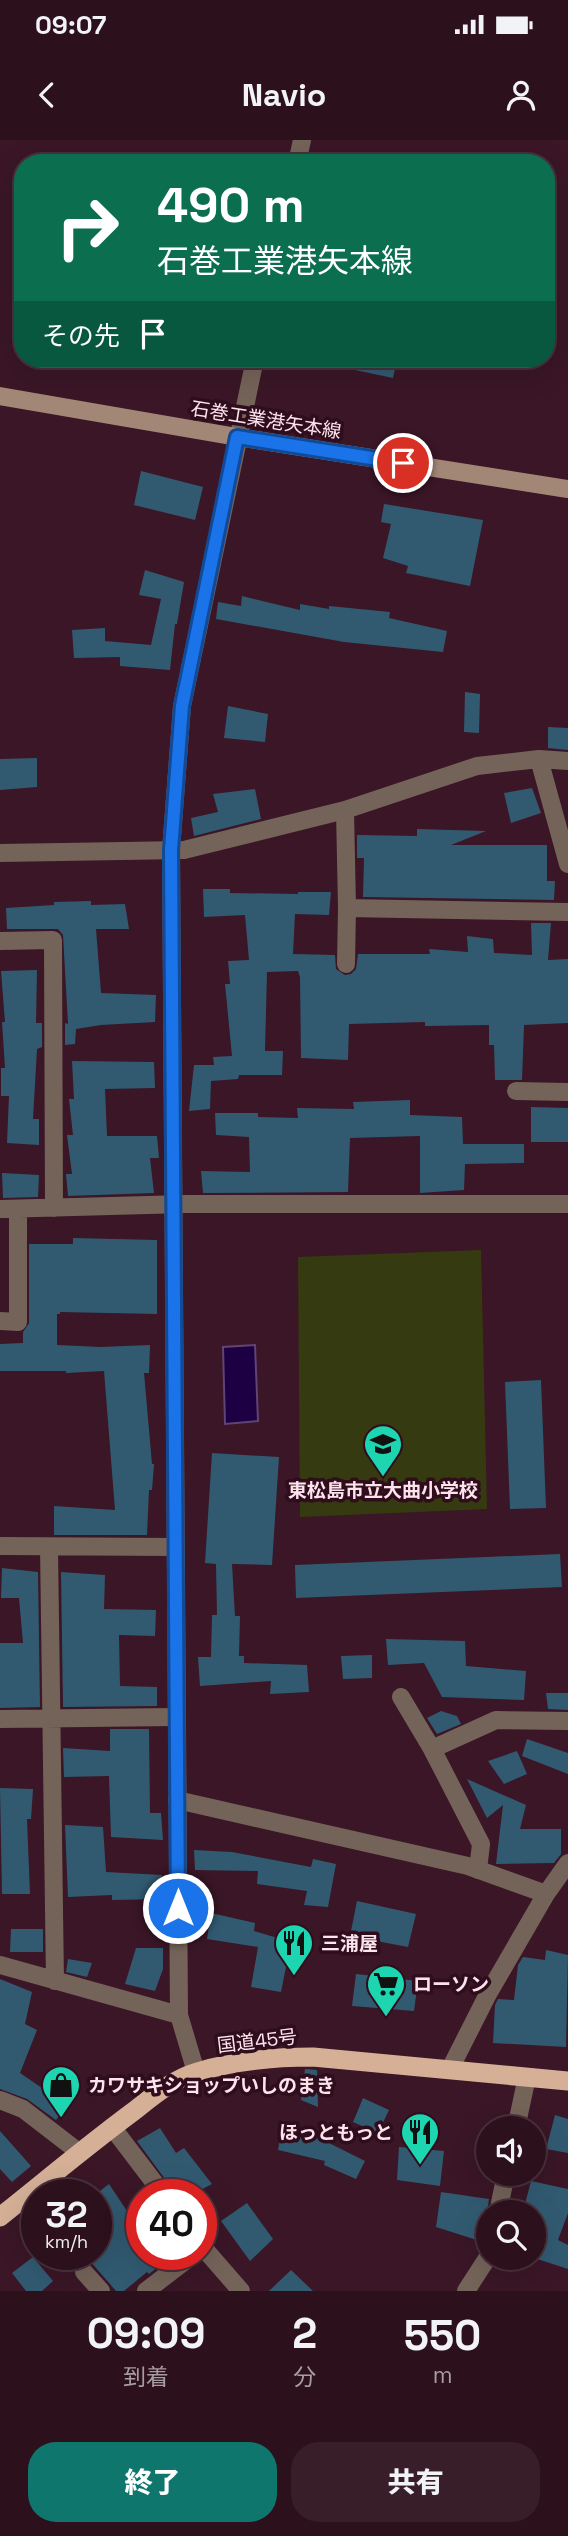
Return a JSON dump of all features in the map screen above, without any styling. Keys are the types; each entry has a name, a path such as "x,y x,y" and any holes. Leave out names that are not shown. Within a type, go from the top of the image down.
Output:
{"highway":[{"name":"国道45号","path":"0,2217 167,2086 196,2073 287,2057 344,2059 568,2081"}],"main road":[{"name":"石巻工業港矢本線","path":"0,396 237,437 568,489"}],"street":[{"path":"196,2073 178,2015 171,850 182,706 253,368"},
{"path":"0,853 184,850 345,810 477,766 539,760 568,761"},
{"path":"539,760 568,864"},
{"path":"345,810 346,964"},
{"path":"347,908 568,912"},
{"path":"0,941 53,940 54,1208"},
{"path":"516,1091 568,1092"},
{"path":"0,1321 18,1322 9,1209 173,1204 568,1204"},
{"path":"0,1546 174,1547"},
{"path":"49,1546 55,1981"},
{"path":"401,1697 432,1749 481,1844 478,1870"},
{"path":"0,1719 176,1717"},
{"path":"432,1749 496,1720 568,1721"},
{"path":"177,1800 478,1870 547,1894"},
{"path":"450,2069 488,1994 547,1894 567,1866"},
{"path":"0,1965 178,2015"},
{"path":"519,2116 527,2077"},
{"path":"0,2100 23,2109 80,2153"},
{"path":"112,2127 152,2179"},
{"path":"217,2267 240,2291"},
{"path":"146,2291 173,2270"},
{"path":"466,2291 480,2270"},
{"path":"84,2272 101,2291"}],"green space":[{"path":"481,1250 487,1509 300,1517 298,1257"}],"shaded area":[{"path":"255,1345 258,1421 225,1424 223,1347"}],"building":[{"path":"346,368 395,368 393,378"},
{"path":"141,471 203,487 195,520 134,505"},
{"path":"384,504 483,520 470,586 406,573 408,566 383,558 391,524 381,522"},
{"path":"145,570 184,582 175,624 170,670 120,666 120,657 74,658 72,630 105,628 105,641 151,645 161,599 139,595"},
{"path":"242,596 300,610 300,604 329,609 329,606 390,612 389,618 447,631 443,652 344,642 216,619 218,602 241,606"},
{"path":"465,692 480,694 479,733 464,732"},
{"path":"228,706 268,714 265,742 224,738"},
{"path":"548,727 568,728 568,750 548,748"},
{"path":"37,758 37,787 0,790 0,759"},
{"path":"532,788 541,813 511,823 504,793"},
{"path":"255,789 261,819 194,836 191,818 218,812 213,794"},
{"path":"417,829 486,831 451,845 547,845 547,881 555,881 554,900 363,897 364,858 357,858 357,835 417,836"},
{"path":"203,889 230,889 230,893 331,892 329,915 295,914 293,954 335,955 336,969 345,975 356,969 358,954 430,954 429,949 468,952 467,936 493,939 494,953 532,955 531,923 551,923 548,960 568,959 568,1023 524,1025 522,1080 495,1080 494,1045 489,1045 489,1025 425,1026 425,1022 349,1024 348,1060 301,1058 298,971 267,972 265,1051 283,1051 282,1075 239,1075 238,1079 211,1081 210,1109 189,1111 194,1065 214,1065 213,1057 232,1056 225,984 230,984 228,961 249,960 245,915 204,917"},
{"path":"91,901 91,905 125,904 129,929 96,929 101,993 156,995 155,1022 76,1029 75,1044 65,1045 65,1023 68,1024 63,935 58,929 7,929 6,908"},
{"path":"37,970 36,1023 42,1023 42,1047 37,1049 33,1119 39,1119 39,1145 7,1143 9,1096 1,1096 1,1068 5,1068 2,1022 5,1022 1,971"},
{"path":"72,1061 154,1062 155,1088 105,1089 107,1136 157,1136 159,1158 150,1158 154,1193 68,1196 66,1174 72,1174 67,1135 73,1135 69,1099 74,1099"},
{"path":"410,1100 410,1115 462,1117 463,1144 524,1144 524,1163 465,1164 464,1190 420,1193 420,1136 350,1138 348,1192 203,1193 201,1171 250,1172 249,1137 216,1135 215,1113 258,1113 258,1117 298,1118 297,1108 354,1109 353,1102"},
{"path":"531,1107 568,1108 568,1142 531,1142"},
{"path":"2,1173 39,1175 38,1197 3,1198"},
{"path":"73,1238 157,1240 157,1314 57,1314 57,1345 150,1345 149,1373 144,1373 154,1464 152,1490 149,1490 147,1535 54,1535 54,1506 115,1510 104,1371 0,1371 0,1344 23,1343 23,1332 29,1323 29,1244 73,1244"},
{"path":"541,1380 546,1508 510,1509 505,1382"},
{"path":"212,1453 279,1457 272,1565 232,1564 235,1616 240,1616 239,1656 244,1656 244,1663 307,1665 309,1692 270,1694 271,1681 200,1686 198,1657 211,1657 212,1615 217,1615 216,1564 205,1563"},
{"path":"560,1554 562,1587 296,1598 295,1565"},
{"path":"2,1568 38,1572 40,1707 0,1708 0,1643 23,1643 19,1598 1,1598"},
{"path":"61,1572 105,1575 104,1609 156,1610 155,1636 119,1635 120,1686 157,1687 157,1706 63,1707"},
{"path":"386,1639 465,1641 466,1666 526,1671 524,1700 442,1697 424,1663 388,1665"},
{"path":"372,1655 372,1678 343,1679 341,1656"},
{"path":"546,1693 568,1693 568,1710 548,1709"},
{"path":"441,1711 457,1716 461,1724 437,1734 427,1718"},
{"path":"110,1729 149,1729 150,1813 161,1813 163,1840 111,1837 109,1776 64,1777 63,1748 110,1751"},
{"path":"527,1739 568,1753 568,1774 522,1756"},
{"path":"517,1751 527,1774 504,1784 488,1761"},
{"path":"467,1779 526,1805 520,1829 561,1829 561,1854 554,1863 496,1864 503,1805 487,1818"},
{"path":"0,1788 33,1789 31,1819 27,1819 30,1894 2,1894"},
{"path":"65,1825 103,1827 106,1872 162,1875 162,1899 112,1900 112,1895 68,1897"},
{"path":"194,1850 232,1852 311,1867 313,1859 336,1864 328,1907 304,1905 307,1891 257,1884 258,1871 195,1870"},
{"path":"357,1901 416,1914 408,1947 350,1936"},
{"path":"211,1913 255,1923 254,1931 291,1942 281,1992 251,1987 258,1947 207,1939"},
{"path":"11,1929 43,1929 43,1952 10,1952"},
{"path":"136,1948 163,1948 163,1969 155,1991 125,1984"},
{"path":"546,1950 568,1955 566,2047 493,2043 495,2005 498,1999 514,2000 518,1965 523,1957 545,1960"},
{"path":"68,1959 92,1963 87,1977 66,1972"},
{"path":"356,1974 418,1981 414,2011 352,2006"},
{"path":"0,1979 32,1992 25,2024 37,2030 20,2073 67,2105 56,2120 27,2099 0,2089"},
{"path":"305,2069 317,2070 318,2107 301,2100"},
{"path":"363,2098 389,2110 378,2133 353,2122"},
{"path":"555,2115 568,2119 568,2153 546,2149"},
{"path":"283,2120 365,2161 356,2179 324,2165 325,2161 278,2150"},
{"path":"160,2128 176,2153 184,2148 208,2179 165,2179 137,2141"},
{"path":"0,2131 31,2166 12,2182 0,2169"},
{"path":"399,2147 444,2151 440,2186 397,2180"},
{"path":"546,2184 568,2189 568,2213 558,2240 568,2245 568,2269 546,2262 546,2200 526,2200 530,2186"},
{"path":"112,2188 126,2210 126,2270 154,2270 149,2274 147,2272 124,2291 116,2291 98,2270 112,2270"},
{"path":"441,2192 489,2199 476,2200 476,2240 436,2227"},
{"path":"247,2203 273,2239 250,2261 221,2221"},
{"path":"21,2266 21,2270 44,2270 53,2281 42,2291 26,2291 12,2273"},
{"path":"291,2270 313,2291 269,2291"}],"place":[{"name":"東松島市立大曲小学校","path":"383,1478"},
{"name":"三浦屋","path":"294,1977"},
{"name":"ローソン","path":"386,2018"},
{"name":"カワサキショップいしのまき","path":"61,2119"},
{"name":"ほっともっと","path":"420,2166"}],"route":[{"path":"178,1908 171,850 182,706 237,437 403,463"}]}
